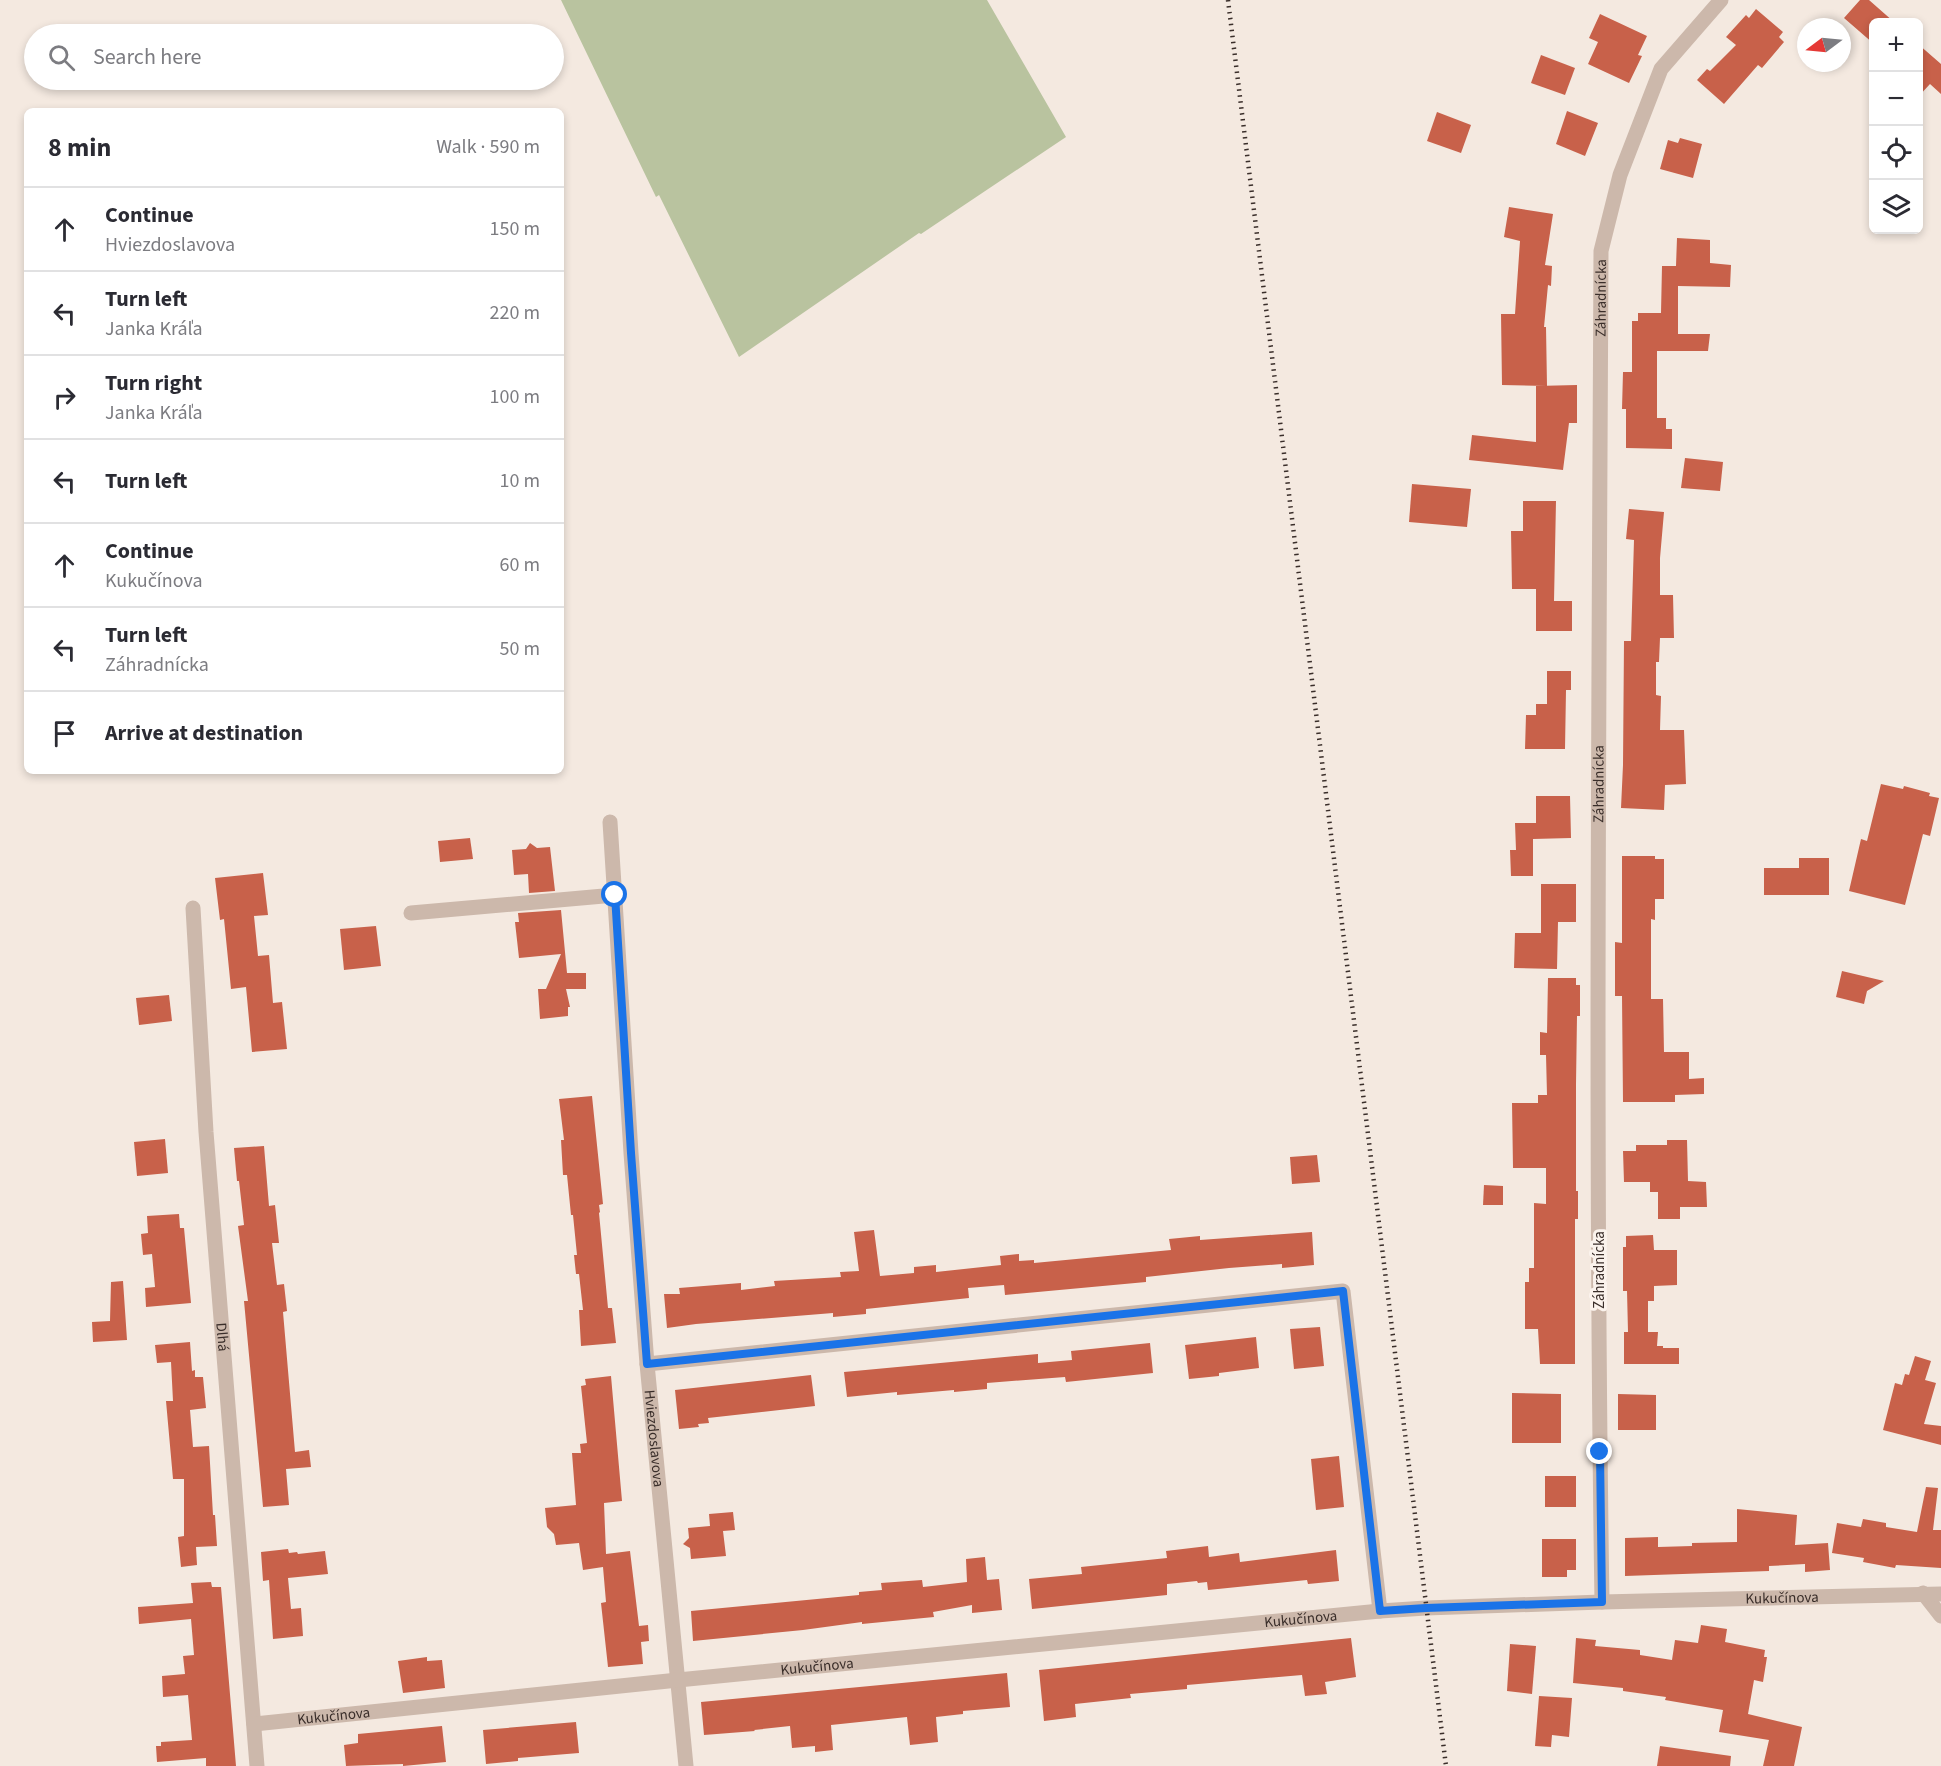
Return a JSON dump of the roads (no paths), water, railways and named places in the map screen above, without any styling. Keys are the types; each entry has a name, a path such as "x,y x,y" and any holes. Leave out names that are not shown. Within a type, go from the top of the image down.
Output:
{"street":[{"name":"Záhradnícka","path":"1602,1602 1598,897 1601,251 1620,175 1660,69 1721,0"},
{"name":"Hviezdoslavova","path":"610,822 647,1364 686,1766"},
{"path":"411,913 615,895"},
{"name":"Dlhá","path":"193,908 207,1132 257,1766"},
{"path":"647,1364 1343,1291 1380,1611"},
{"path":"1923,1593 1941,1616"},
{"name":"Kukučínova","path":"254,1724 1380,1611 1602,1602 1941,1594"}],"railway":[{"path":"1228,0 1446,1766"}]}
